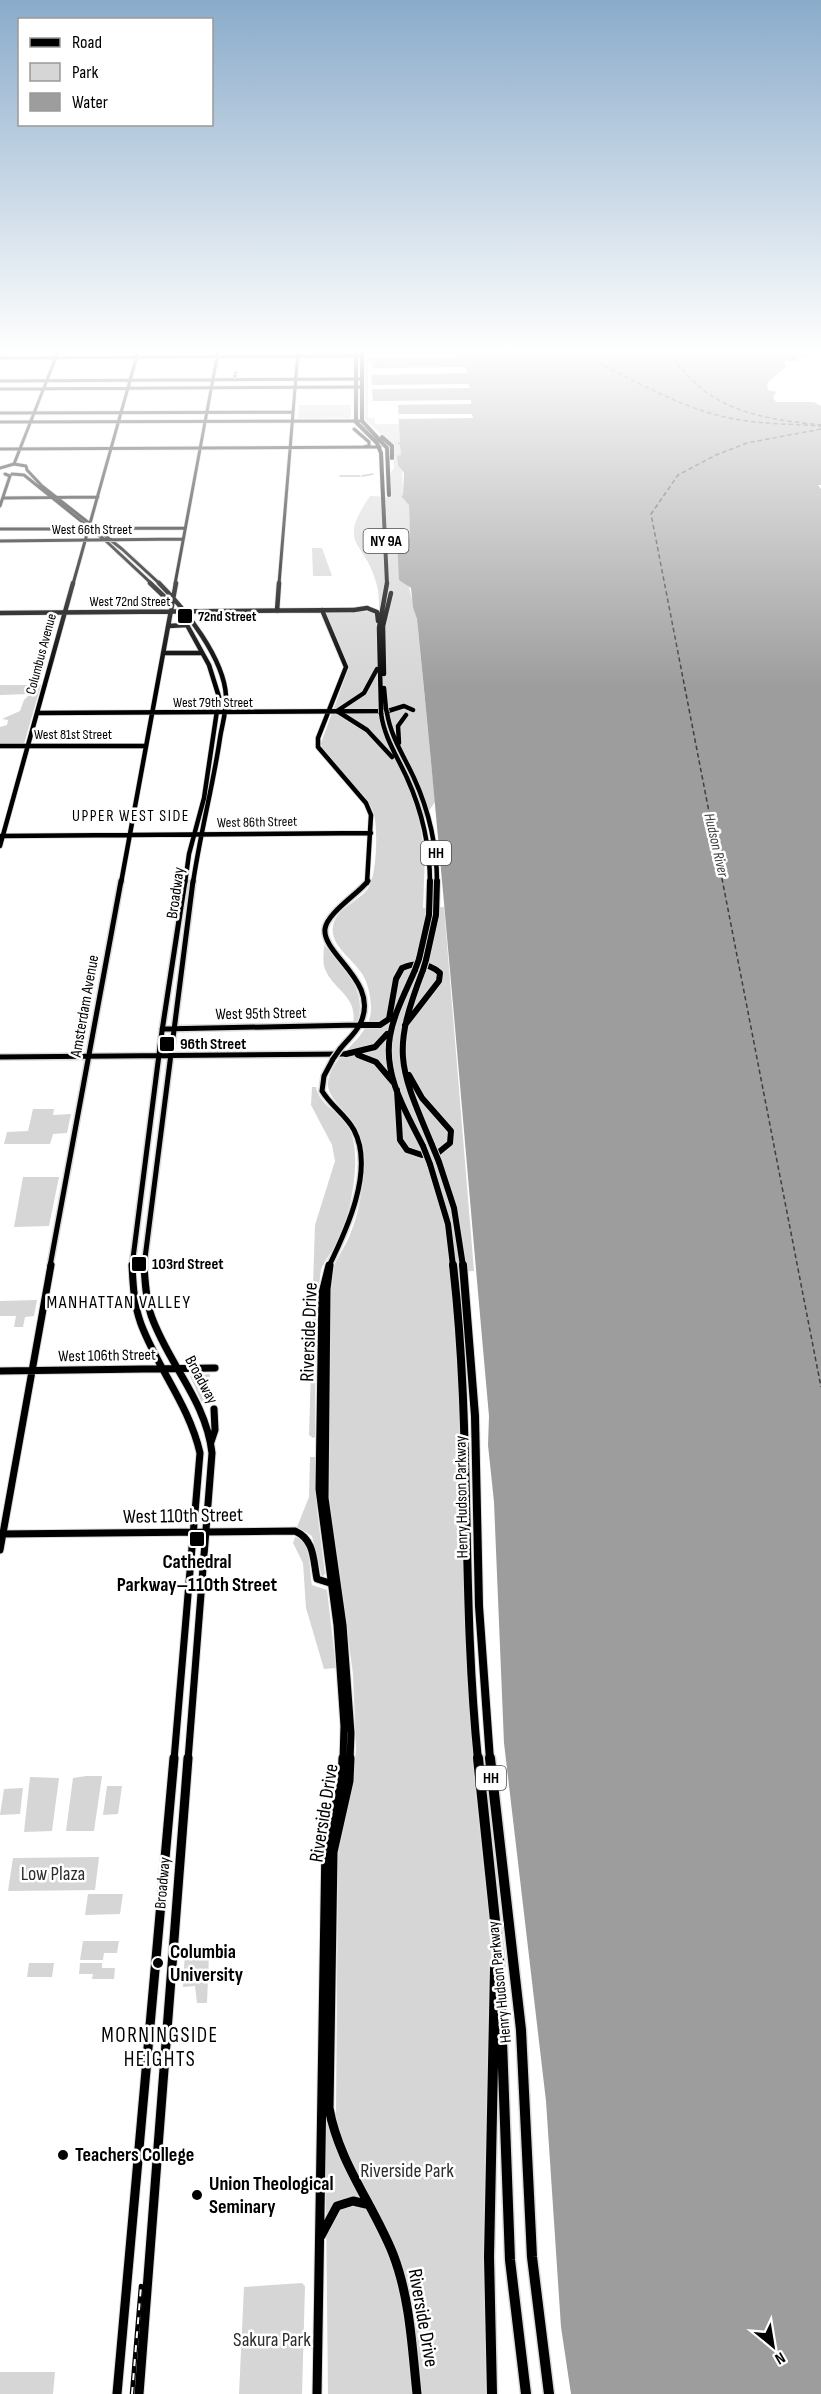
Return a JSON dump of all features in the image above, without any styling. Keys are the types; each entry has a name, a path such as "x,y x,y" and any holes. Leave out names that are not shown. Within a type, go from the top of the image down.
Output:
{"highway":[{"name":"NY 9A","path":"380,622 387,592 381,464"},
{"name":"NY 9A","path":"380,622 391,591 387,464"},
{"path":"367,608 377,612 380,622"},
{"name":"Henry Hudson Parkway","path":"380,622 379,665 385,711 389,727 424,804 436,854 436,915 426,960 394,1021 388,1050 396,1087 423,1146 436,1160 457,1293 465,1415 472,1699 496,1926 504,2045 510,2260 526,2394"},
{"name":"Henry Hudson Parkway","path":"380,622 386,734 421,814 430,867 429,913 419,959 419,970 401,1046 404,1068 456,1217 467,1305 475,1416 479,1606 485,1720 521,2030 532,2257 549,2394"},
{"path":"337,711 351,704 366,691 379,665"},
{"path":"337,711 370,732 403,769"},
{"path":"400,752 397,728 406,715"},
{"path":"360,1025 378,1025 388,1021 392,1012 397,975 402,968 414,964 433,967 440,973 439,981 405,1025"},
{"path":"346,1053 377,1047 382,1043 394,1021"},
{"path":"346,1053 374,1060 396,1087 400,1140 407,1150 422,1155"},
{"path":"404,1068 422,1098 451,1131 450,1143 436,1160"},
{"path":"492,2394 489,2257 496,1926"}],"main road":[{"path":"2,469 14,464 25,466 171,603"},
{"name":"Columbus Avenue","path":"0,846 107,464"},
{"name":"Amsterdam Avenue","path":"0,1550 1,1534 198,464"},
{"path":"277,611 289,464"},
{"path":"2,469 12,474 22,475 90,527"},
{"path":"0,506 10,482 10,476 2,469"},
{"path":"12,474 27,470"},
{"path":"3,498 98,497"},
{"path":"0,530 90,527 98,529 185,528"},
{"name":"Broadway","path":"98,529 173,596 186,611 223,680 226,696 212,795 195,864 144,1265 147,1298 153,1320 199,1406 211,1443 207,1532 139,2394"},
{"name":"West 66th Street","path":"0,541 183,539"},
{"name":"West 72nd Street","path":"0,613 354,610 367,608"},
{"path":"322,610 346,666 318,738 318,749 368,805 371,833 371,872 368,882 331,916 325,932 329,945 351,970 360,986 364,1007 360,1025"},
{"name":"Broadway","path":"117,2394 150,2046 199,1449 194,1426 140,1320 134,1292 132,1262 162,1029 189,854 205,795 219,697 216,682 187,626 168,626"},
{"path":"163,653 202,653"},
{"name":"West 79th Street","path":"37,714 385,711 402,706 412,709 412,712 406,715"},
{"name":"West 81st Street","path":"0,746 146,746"},
{"name":"West 86th Street","path":"1,836 371,833"},
{"name":"West 95th Street","path":"162,1029 360,1025"},
{"name":"Riverside Drive","path":"317,2394 330,1843 345,1781 347,1726 344,1673 321,1513 324,1272 352,1215 359,1159 354,1128 322,1091 324,1073 360,1025"},
{"path":"0,1057 346,1053"},
{"name":"West 106th Street","path":"0,1371 215,1368"},
{"path":"211,1443 215,1430 214,1409"},
{"name":"West 110th Street","path":"1,1534 301,1533 308,1539 312,1548 317,1579 333,1584"},
{"name":"Riverside Drive","path":"330,1843 329,2108 338,2147 392,2252 403,2286 417,2394"},
{"path":"156,1976 171,1976"},
{"path":"150,2046 166,2045"},
{"path":"319,2241 332,2212 340,2204 361,2201 371,2208"}],"green space":[{"name":"Riverside Park","path":"394,464 409,464 402,468 403,495 401,496 409,503 410,538 397,541 417,619 435,802 420,824 425,856 423,908 444,907 474,1271 455,1272 468,1603 496,1926 489,2257 484,2296 487,2394 328,2394 325,2116 336,2116 338,1848 352,1787 356,1750 353,1674 329,1498 331,1278 357,1216 363,1181 363,1147 361,1136 332,1096 328,1082 336,1063 364,1029 371,1010 370,994 366,983 361,972 335,941 333,926 338,915 367,890 373,876 376,842 374,815 370,805 364,795 330,762 321,743 349,667 325,613 379,611 376,582 356,542 355,524 370,496 391,497 391,472"},
{"path":"312,548 322,548 332,576 313,576"},
{"path":"0,685 41,685 24,744 0,744 0,727 7,725 8,720 2,719 20,711 24,700 30,694 0,695"},
{"path":"324,945 346,970 357,990 360,1011 357,1022 353,1023 352,1006 325,969"},
{"path":"312,1087 316,1087 318,1094 326,1104 347,1124 355,1155 354,1184 343,1228 322,1267 317,1288 313,1286 315,1225 335,1161 332,1145 311,1105"},
{"path":"33,1109 54,1109 53,1115 71,1114 67,1133 53,1134 50,1144 4,1144 7,1132 28,1131"},
{"path":"23,1177 59,1177 49,1226 14,1227"},
{"path":"316,1298 315,1437 313,1438 309,1435 313,1299"},
{"path":"37,1300 34,1316 25,1317 23,1327 14,1327 16,1316 0,1316 0,1301"},
{"path":"210,1374 208,1403 206,1404 202,1403 190,1376"},
{"path":"310,1457 315,1457 317,1510 325,1574 322,1577 312,1536 297,1527 309,1497"},
{"path":"295,1537 304,1544 307,1550 312,1585 327,1590 336,1668 324,1669 306,1608 303,1563 293,1543"},
{"path":"102,1776 94,1831 66,1831 73,1778"},
{"path":"30,1777 59,1778 52,1831 24,1832"},
{"path":"107,1786 122,1786 118,1814 103,1815"},
{"path":"23,1788 20,1814 0,1815 4,1789"},
{"name":"Low Plaza","path":"99,1857 95,1890 8,1891 13,1858"},
{"path":"88,1894 123,1894 120,1914 85,1915"},
{"path":"83,1941 119,1941 117,1953 104,1953 103,1960 80,1960"},
{"path":"185,1949 196,1949 196,1955 209,1954 207,2003 197,2003 195,1986 183,1987"},
{"path":"29,1963 54,1963 52,1977 27,1977"},
{"path":"80,1963 102,1963 102,1968 115,1968 114,1979 92,1979 93,1974 79,1974"},
{"name":"Sakura Park","path":"302,2283 305,2286 302,2394 239,2394 244,2287"},
{"path":"0,2372 55,2372 53,2394 0,2394"}],"water":[{"name":"Hudson River","path":"821,464 821,485 818,485 821,489 821,2394 571,2394 561,2327 546,2101 504,1743 494,1502 488,1445 489,1416 427,718 417,619 411,588 399,580 397,541 410,538 409,505 401,496 403,495 404,473 398,465"}],"waterway":[{"path":"362,476 373,474"},
{"path":"340,476 360,476"}],"ferry route":[{"path":"699,464 678,475 651,514 821,1387"}],"railway":[{"path":"132,2394 141,2286"}],"place":[{"name":"72nd Street","path":"185,616"},
{"name":"96th Street","path":"167,1044"},
{"name":"103rd Street","path":"139,1264"},
{"name":"Cathedral Parkway–110th Street","path":"197,1539"},
{"name":"Columbia University","path":"158,1963"},
{"name":"Teachers College","path":"63,2155"},
{"name":"Union Theological Seminary","path":"197,2195"}],"district":[{"name":"UPPER WEST SIDE","path":"131,816"},
{"name":"MANHATTAN VALLEY","path":"119,1302"},
{"name":"MORNINGSIDE HEIGHTS","path":"160,2047"}]}
